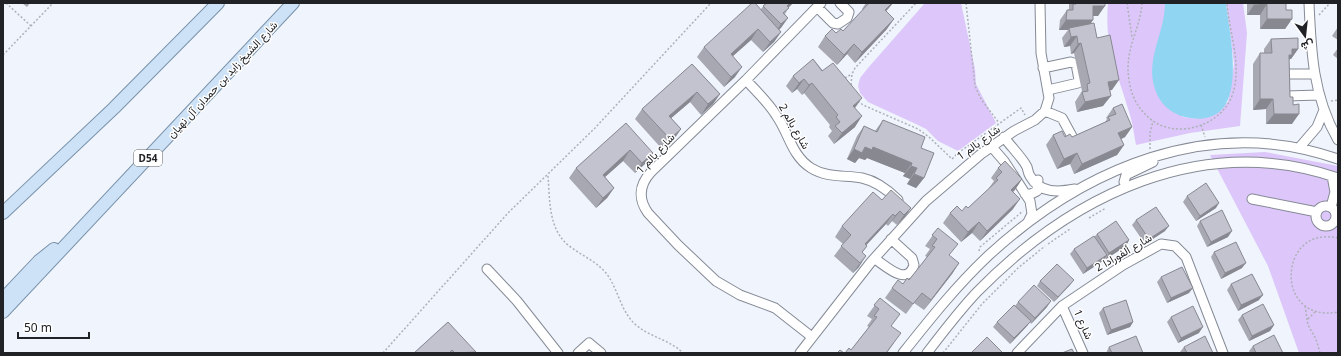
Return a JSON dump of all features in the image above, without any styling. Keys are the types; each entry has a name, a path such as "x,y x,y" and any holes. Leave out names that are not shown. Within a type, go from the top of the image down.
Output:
{"main road":[{"path":"3,213 114,108 218,3"},
{"name":"شارع الشيخ زايد بن حمدان آل نهيان","path":"3,312 293,3"},
{"path":"3,299 45,255 70,241"}],"street":[{"path":"819,5 833,23 838,24 847,18 849,12 840,3"},
{"path":"1040,3 1040,34 1043,68 1049,98 1045,111 1062,118 1074,140"},
{"path":"1309,3 1311,49 1314,74 1324,110 1338,140"},
{"name":"شارع بالم 1","path":"812,337 775,308 732,291 709,275 648,213 642,200 641,192 646,178 746,80 819,5"},
{"path":"1043,68 1070,62 1076,64 1079,80 1078,83 1048,90"},
{"path":"1314,74 1285,74 1283,93 1286,96 1319,95"},
{"name":"شارع بالم 2","path":"746,80 777,115 791,147 802,161 818,172 826,175 863,178 878,184 892,194 912,215"},
{"path":"1299,148 1314,131 1324,110"},
{"name":"شارع بالم 1","path":"800,353 912,215 968,164 991,146 1035,120 1045,111"},
{"path":"1004,137 1027,168 1030,176 1039,185 1055,192 1079,189"},
{"path":"903,353 965,280 988,256 1028,222 1079,189 1115,171 1151,157 1197,146 1250,142 1299,148 1338,159"},
{"path":"991,146 1004,161 1025,194 1032,210 1028,222"},
{"path":"1126,186 1124,178 1128,173 1163,158 1197,146"},
{"path":"927,353 934,349 977,293 1023,251 1048,231 1085,206 1126,186 1179,170 1227,162 1279,164 1335,177 1335,192 1331,207 1336,215 1331,224 1321,224 1317,219 1317,212 1321,207 1331,207"},
{"path":"1014,177 1018,168 1027,168"},
{"path":"1025,194 1034,193 1039,185"},
{"path":"1252,200 1317,212"},
{"path":"875,259 901,276 912,271 914,265 912,258 891,240"},
{"name":"شارع ألفورادا 2","path":"1017,353 1062,306 1123,265 1161,244 1168,244 1181,251 1186,257 1223,353"},
{"path":"487,269 517,301 558,353"},
{"name":"شارع 1","path":"1062,306 1083,353"},
{"path":"578,353 589,344 601,353"}],"path":[{"path":"6,3 30,26"},
{"path":"3,55 53,3"},
{"path":"383,353 508,213 548,176 595,128 711,3"},
{"path":"841,82 845,77 852,74 860,63 916,3"},
{"path":"966,3 975,86 981,99 999,123"},
{"path":"1126,3 1132,37"},
{"path":"1142,3 1138,23 1132,37 1128,65 1132,94 1141,110 1153,121 1175,129 1201,125 1215,118 1223,111 1231,96 1236,80 1235,52 1227,3"},
{"path":"851,88 852,74"},
{"path":"857,100 862,105 918,129 929,137 952,159 958,153 1021,108 1026,118 1032,114 1035,120"},
{"path":"1151,157 1150,139 1153,121"},
{"path":"1201,125 1207,145"},
{"path":"958,153 968,164"},
{"path":"548,176 552,217 557,232 561,238 573,249 594,262 606,274 612,283 622,309 632,321 645,331 676,346 683,353"},
{"path":"1088,218 1107,208"},
{"path":"943,353 965,323 999,286 1047,245 1075,225"},
{"path":"1320,353 1316,339 1311,332 1305,306 1294,292 1291,284 1291,267 1298,251 1312,240 1320,237 1337,237"},
{"path":"1305,306 1316,311 1330,313 1338,312"},
{"path":"1308,319 1316,311"}],"shaded area":[{"path":"925,3 961,3 975,69 976,84 996,123 958,151 938,141 926,129 868,102 860,93 858,86 860,78 868,68"},
{"path":"1108,3 1165,3 1183,117 1202,118 1212,114 1228,102 1234,64 1226,3 1243,3 1247,33 1240,126 1190,133 1136,145 1131,119 1110,47 1107,19"},
{"path":"1265,152 1338,166 1338,353 1299,353 1268,266 1210,155"}],"water":[{"path":"1165,3 1226,3 1233,59 1232,80 1229,97 1221,111 1206,118 1185,117 1170,111 1159,99 1155,89 1152,67 1162,25"}],"building":[{"path":"752,3 755,3 781,32 770,42 758,29 731,54 742,67 731,77 704,47"},
{"path":"767,3 790,3 787,6 789,8 783,13 788,18 781,24 763,6"},
{"path":"869,3 892,3 885,10 894,19 862,52 854,44 844,55 825,36 832,29 836,33 841,29 843,31"},
{"path":"1105,3 1105,6 1093,6 1093,20 1066,20 1067,10 1073,10 1073,4"},
{"path":"1254,3 1286,3 1286,10 1292,10 1292,19 1267,19 1267,4 1254,5"},
{"path":"1094,23 1097,38 1110,35 1119,80 1108,82 1111,96 1085,102 1082,92 1088,91 1087,84 1090,83 1081,43 1078,44 1077,36 1071,37 1069,28"},
{"path":"1298,38 1298,49 1292,49 1292,55 1289,55 1290,97 1293,97 1293,105 1299,104 1299,114 1274,114 1273,99 1260,99 1260,53 1272,53 1271,39"},
{"path":"813,59 822,71 833,63 862,98 853,106 862,116 842,133 835,126 840,122 836,117 838,115 812,83 809,85 804,79 799,83 793,76"},
{"path":"692,64 720,94 708,104 697,92 669,116 681,129 670,139 642,109"},
{"path":"1122,104 1132,127 1118,133 1124,145 1082,164 1077,153 1064,159 1053,135 1062,131 1065,137 1070,134 1072,137 1110,120 1108,117 1116,114 1113,108"},
{"path":"883,120 925,137 921,148 934,153 924,178 914,174 917,168 911,166 912,163 873,147 872,150 865,147 862,153 854,149 864,126 877,132"},
{"path":"626,123 653,153 642,163 630,150 603,175 614,188 603,198 576,168"},
{"path":"1005,161 1022,179 1011,190 1020,199 987,231 979,222 968,232 950,213 957,206 962,211 966,206 968,208 998,180 996,178 1002,172 998,168"},
{"path":"1206,183 1219,203 1200,216 1187,196"},
{"path":"891,190 911,208 904,215 900,211 895,216 893,214 865,244 867,246 862,252 866,256 860,263 841,246 851,235 842,226 873,192 882,200"},
{"path":"1156,207 1169,226 1149,239 1136,220"},
{"path":"1222,210 1232,231 1211,242 1200,221"},
{"path":"1116,221 1129,240 1109,253 1097,234"},
{"path":"938,228 958,244 949,255 959,263 931,300 922,293 913,304 892,288 898,280 903,284 907,278 909,280 935,247 932,246 937,239 932,235"},
{"path":"1094,236 1107,255 1087,268 1074,249"},
{"path":"1236,242 1246,263 1225,273 1214,252"},
{"path":"1057,264 1074,280 1058,297 1040,281"},
{"path":"1182,267 1193,288 1171,298 1161,277"},
{"path":"1252,274 1263,295 1241,305 1231,284"},
{"path":"1034,285 1051,301 1035,318 1018,302"},
{"path":"880,298 900,314 891,326 901,333 886,353 845,353 849,348 851,350 877,317 874,316 879,309 874,305"},
{"path":"1126,300 1133,322 1111,330 1103,308"},
{"path":"1263,304 1274,325 1252,336 1242,315"},
{"path":"1014,305 1031,321 1014,338 997,322"},
{"path":"1193,306 1203,327 1181,338 1171,317"},
{"path":"448,322 476,352 455,353 452,350 449,353 414,353"},
{"path":"1274,335 1283,353 1256,353 1253,346"},
{"path":"1136,336 1143,353 1112,353 1109,347"},
{"path":"1205,336 1213,353 1187,353 1184,347"},
{"path":"987,337 1003,353 971,353"},
{"path":"1072,349 1074,353 1062,353"},
{"path":"840,350 844,353 837,353"}]}
